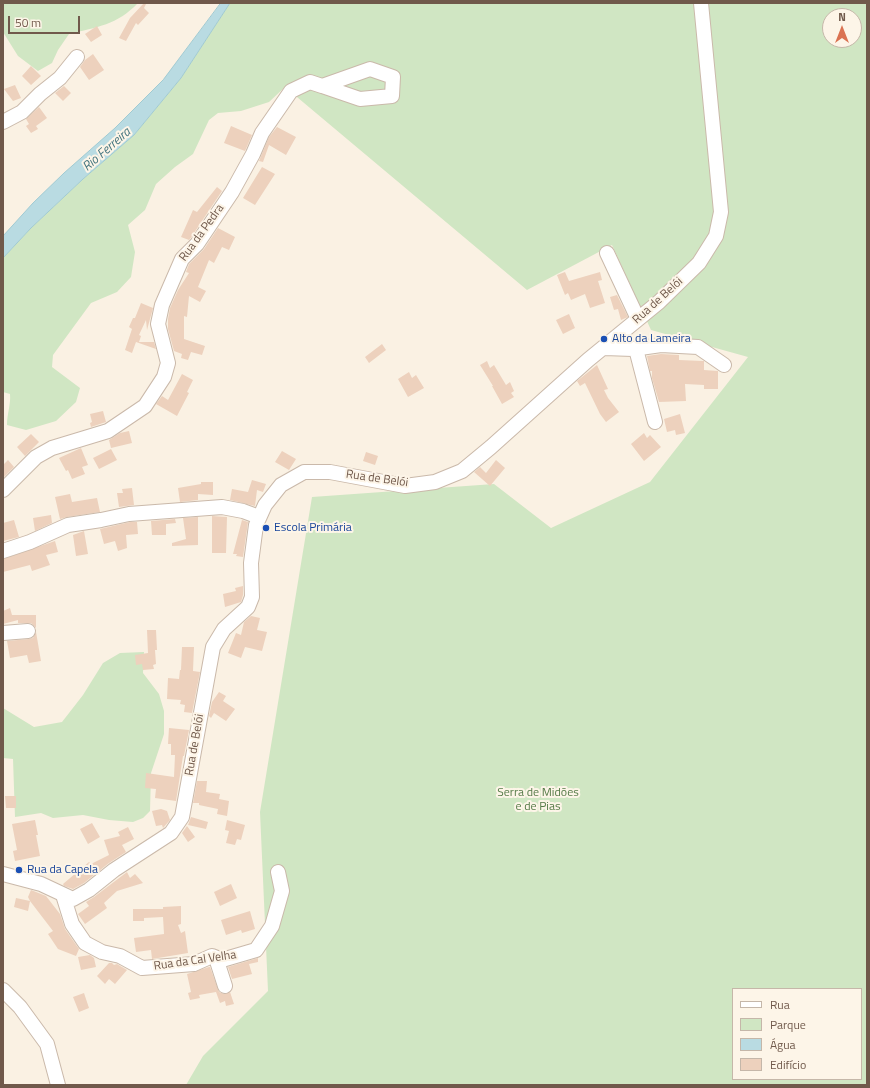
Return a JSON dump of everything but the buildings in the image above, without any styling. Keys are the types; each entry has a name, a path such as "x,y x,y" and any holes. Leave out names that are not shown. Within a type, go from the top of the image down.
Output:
{"street":[{"name":"Rua de Belói","path":"3,874 41,884 73,899 89,890 114,870 171,833 182,817 213,647 224,629 248,606 252,597 251,563 256,524 265,504 281,485 304,472 330,472 405,486 435,482 462,471 638,320 699,263 716,236 721,212 701,3"},
{"path":"3,122 22,112 40,94 60,78 77,57"},
{"name":"Rua da Pedra","path":"3,490 36,457 52,448 108,431 145,406 164,377 168,363 158,324 162,305 182,259 197,244 232,192 253,154 262,133 291,91 310,82 322,86"},
{"path":"607,253 638,320"},
{"path":"604,348 636,349 661,345 698,347 724,365"},
{"path":"636,349 655,422"},
{"path":"3,552 68,526 129,514 222,507 243,511 259,517"},
{"path":"3,633 28,631"},
{"name":"Rua da Cal Velha","path":"64,895 72,924 85,943 102,952 120,956 142,968 194,964 212,956 222,960 256,950 272,926 282,890 278,872"},
{"path":"216,958 225,986"},
{"path":"3,990 20,1007 46,1044 58,1085"}],"green space":[{"path":"3,3 138,3 114,21 98,27 69,34 58,50 52,63 38,71 18,56 3,32"},
{"name":"Serra de Midões e de Pias","path":"230,3 867,3 867,1085 186,1085 203,1056 268,991 260,812 312,497 494,484 551,528 650,482 748,357 651,330 612,245 527,290 285,87 269,102 241,111 218,113 209,120 193,154 175,167 156,184 145,210 128,225 135,252 131,277 117,292 91,303 53,355 52,367 80,388 76,402 56,421 26,430 7,425 10,394 3,392 3,258 31,228 83,179 134,135 181,78"},
{"path":"144,652 143,673 159,694 164,711 164,734 151,773 150,811 143,818 133,822 109,820 83,815 53,818 41,813 15,817 13,759 3,758 3,708 34,727 62,722 83,695 103,663 120,653"}],"water":[{"name":"Rio Ferreira","path":"221,3 230,3 181,78 134,135 83,179 31,228 3,258 3,236 33,203 64,173 115,128 163,80"}],"place":[{"name":"Alto da Lameira","path":"604,339"},
{"name":"Escola Primária","path":"266,528"},
{"name":"Rua da Capela","path":"19,870"}]}
